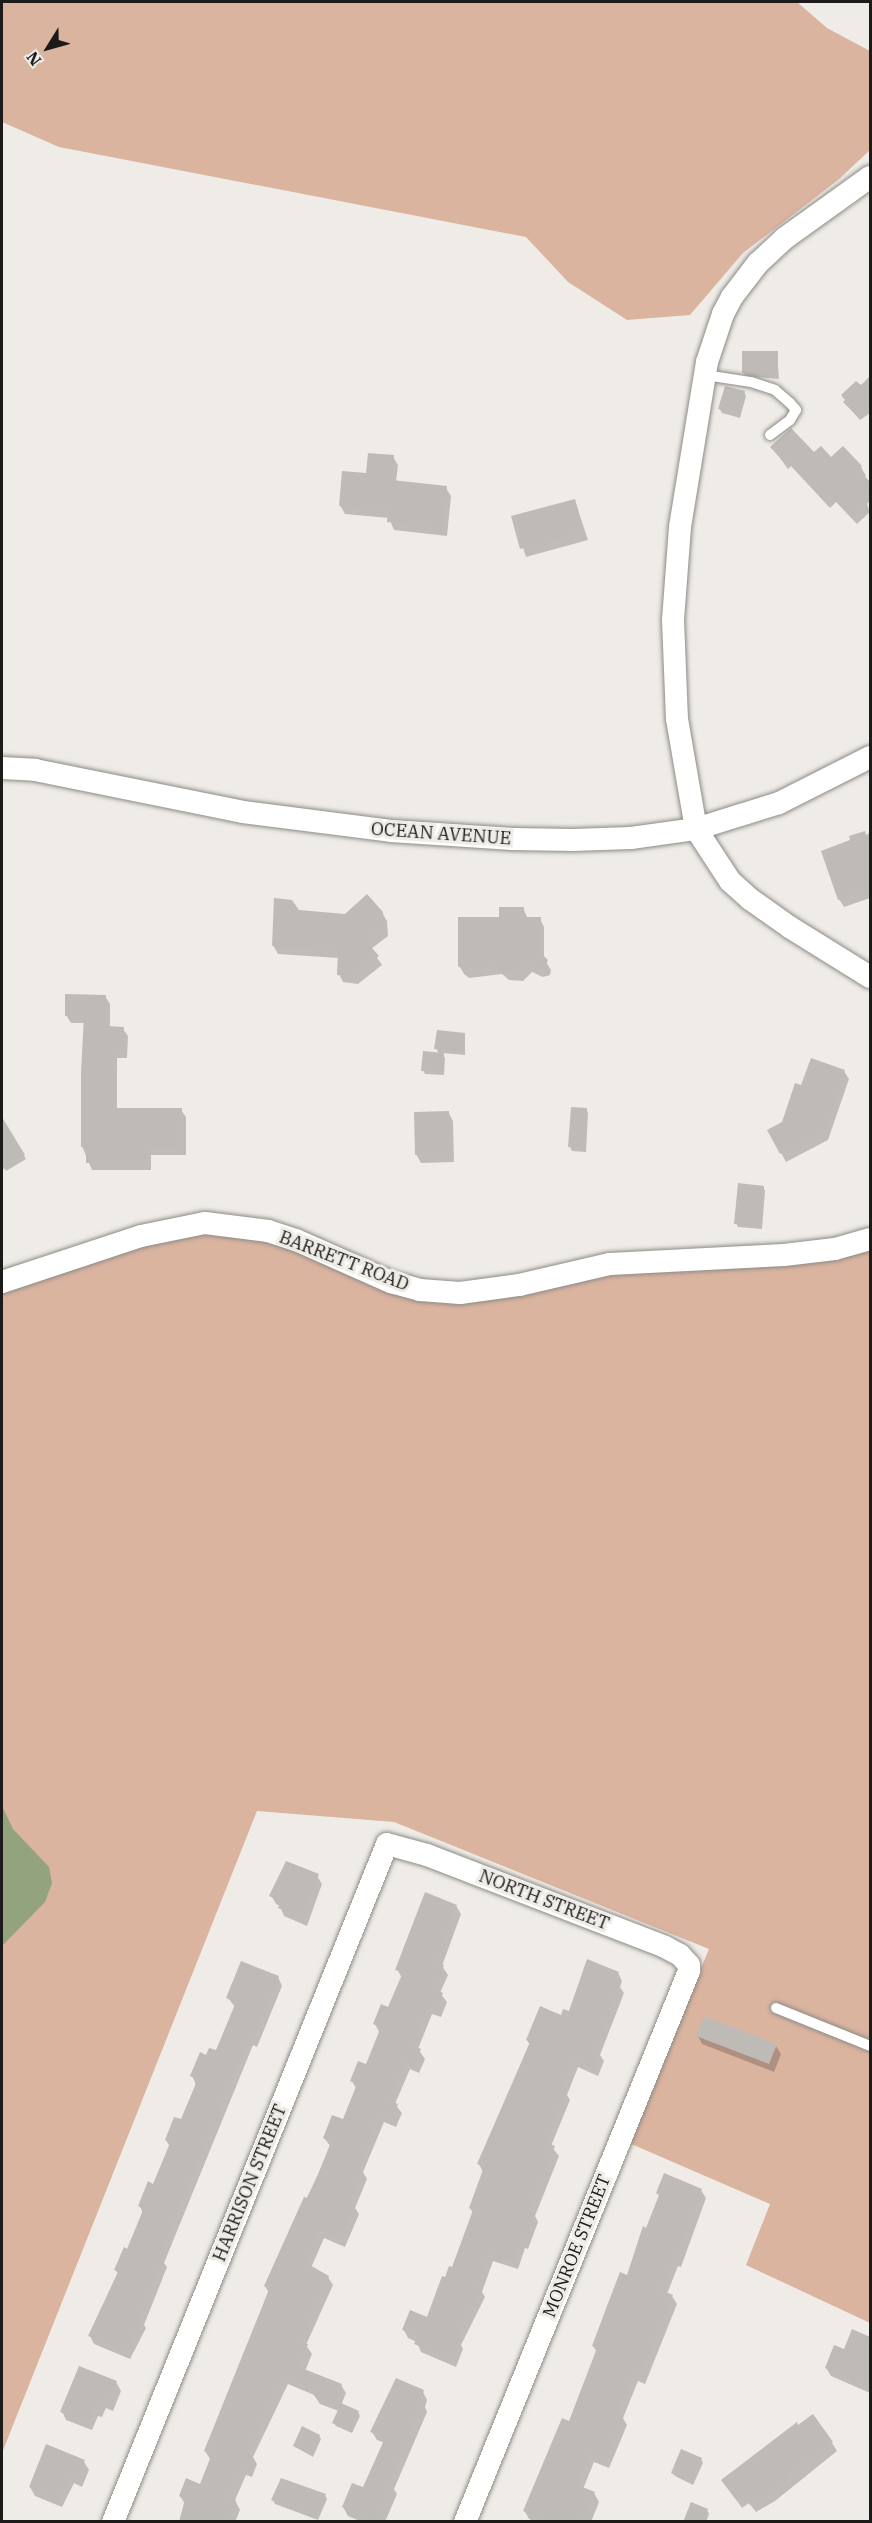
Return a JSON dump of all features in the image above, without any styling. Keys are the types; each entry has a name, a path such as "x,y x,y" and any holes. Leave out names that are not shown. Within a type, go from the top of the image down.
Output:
{"street":[{"path":"870,177 785,238 758,263 732,297 723,314 705,375 698,416 680,527 673,620 677,719 696,829 730,881 750,899 791,928 870,977"},
{"name":"OCEAN AVENUE","path":"2,768 35,770 243,812 391,831 513,839 573,840 631,838 696,829 779,803 870,757"},
{"name":"BARRETT ROAD","path":"2,1282 141,1236 205,1223 268,1231 296,1240 391,1282 420,1290 460,1293 519,1285 610,1264 783,1255 834,1249 870,1239"},
{"name":"NORTH STREET","path":"387,1844 428,1855 665,1947 680,1954 689,1965 689,1971"},
{"name":"HARRISON STREET","path":"113,2522 387,1844"},
{"name":"MONROE STREET","path":"465,2522 689,1971"}],"lane":[{"path":"705,375 751,382 775,390 790,403 796,410 790,420 770,435"},
{"path":"776,2008 870,2046"}],"shaded area":[{"path":"2,2 797,2 827,28 870,51 870,150 838,180 743,253 690,315 627,320 568,282 526,237 59,147 2,122"},
{"path":"205,1223 420,1290 870,1239 870,2323 746,2265 770,2204 629,2143 709,1949 394,1822 257,1811 2,2453 2,1281"},
{"path":"2,1806 13,1829 49,1867 52,1883 45,1902 2,1946"}],"building":[{"path":"742,351 778,351 778,376 742,373"},
{"path":"870,376 870,405 858,417 843,402 845,400 841,395 856,381 861,385"},
{"path":"725,386 745,391 738,415 718,409"},
{"path":"791,428 814,452 821,446 831,457 843,446 862,466 859,470 870,482 870,489 863,496 868,502 851,517 831,495 824,501 785,459 783,461 770,447"},
{"path":"368,453 394,455 392,480 447,486 443,528 387,522 388,511 339,506 342,471 366,473"},
{"path":"575,499 584,532 520,549 511,516"},
{"path":"865,831 866,835 870,833 870,889 838,900 821,851 850,840 849,836"},
{"path":"367,894 383,912 384,927 366,941 379,956 353,976 337,975 338,950 272,946 274,898 292,900 299,910 345,914"},
{"path":"499,907 524,907 524,917 541,917 540,952 548,960 545,967 538,969 527,965 518,973 503,973 496,966 463,970 458,966 458,917 499,917"},
{"path":"65,994 106,995 106,1026 124,1027 123,1051 113,1051 114,1108 182,1108 182,1148 147,1147 147,1163 86,1163 86,1147 81,1147 84,1016 65,1016"},
{"path":"437,1030 465,1033 463,1052 434,1049"},
{"path":"423,1051 444,1053 443,1072 421,1071"},
{"path":"811,1058 845,1070 824,1132 780,1154 767,1130 782,1122 795,1083 801,1085"},
{"path":"571,1107 587,1108 585,1148 568,1147"},
{"path":"449,1111 450,1154 415,1155 414,1112"},
{"path":"2,1117 25,1155 2,1170"},
{"path":"738,1183 764,1186 760,1226 734,1224"},
{"path":"286,1861 319,1874 302,1918 278,1908 281,1901 269,1896"},
{"path":"425,1892 457,1905 436,1962 444,1965 434,1989 443,1993 436,2010 428,2007 412,2045 421,2049 414,2066 405,2062 389,2100 398,2104 391,2120 379,2115 358,2168 363,2170 350,2203 355,2205 341,2239 319,2230 306,2263 329,2276 300,2341 308,2344 299,2367 342,2384 334,2404 314,2396 316,2390 283,2377 247,2452 253,2455 247,2470 241,2467 229,2497 236,2500 227,2522 179,2522 185,2499 179,2496 186,2478 200,2484 212,2454 204,2451 269,2289 264,2286 304,2197 307,2198 313,2187 331,2142 323,2138 332,2115 343,2119 357,2084 350,2081 358,2061 366,2064 381,2027 373,2024 381,2004 388,2007 403,1972 395,1970"},
{"path":"587,1959 619,1972 615,1981 620,1983 595,2050 600,2052 594,2068 573,2060 562,2089 566,2091 545,2142 555,2146 529,2210 535,2212 524,2242 521,2241 513,2262 489,2253 476,2286 481,2288 474,2307 470,2306 456,2338 460,2339 451,2359 414,2344 417,2336 402,2330 410,2310 427,2317 442,2276 445,2277 449,2266 452,2267 473,2210 469,2208 484,2167 477,2164 530,2042 526,2040 540,2006 561,2015 563,2009 569,2011"},
{"path":"241,1961 279,1976 252,2039 249,2038 215,2119 161,2253 163,2258 139,2317 142,2319 125,2352 88,2336 118,2272 114,2270 124,2247 127,2249 141,2215 143,2209 138,2206 148,2181 153,2184 170,2143 165,2140 174,2117 181,2119 195,2086 196,2079 190,2076 200,2052 206,2055 209,2048 216,2050 236,2002 226,1998"},
{"path":"704,2016 777,2044 769,2064 696,2036"},
{"path":"664,2173 702,2189 676,2260 673,2259 661,2290 673,2295 640,2376 633,2373 617,2413 623,2415 605,2460 589,2454 577,2485 595,2492 586,2515 578,2512 574,2522 550,2522 523,2511 562,2418 569,2421 597,2348 592,2346 620,2272 627,2275 643,2226 646,2228 659,2195 656,2193"},
{"path":"852,2329 870,2337 870,2387 825,2368 834,2345 844,2349"},
{"path":"79,2366 117,2381 108,2404 102,2401 98,2410 94,2408 88,2423 60,2412"},
{"path":"396,2378 424,2390 420,2401 423,2402 389,2483 393,2484 375,2522 342,2507 352,2483 363,2487 385,2438 370,2432"},
{"path":"341,2403 359,2411 350,2431 332,2423"},
{"path":"813,2414 833,2442 790,2473 785,2482 771,2493 750,2505 743,2496 737,2501 721,2480 797,2422 798,2425"},
{"path":"302,2426 320,2435 311,2455 293,2446"},
{"path":"46,2444 85,2460 78,2479 70,2476 57,2499 29,2487"},
{"path":"681,2449 702,2458 691,2482 671,2473"},
{"path":"281,2478 326,2494 316,2518 271,2500"},
{"path":"691,2502 708,2509 703,2522 683,2522"}]}
